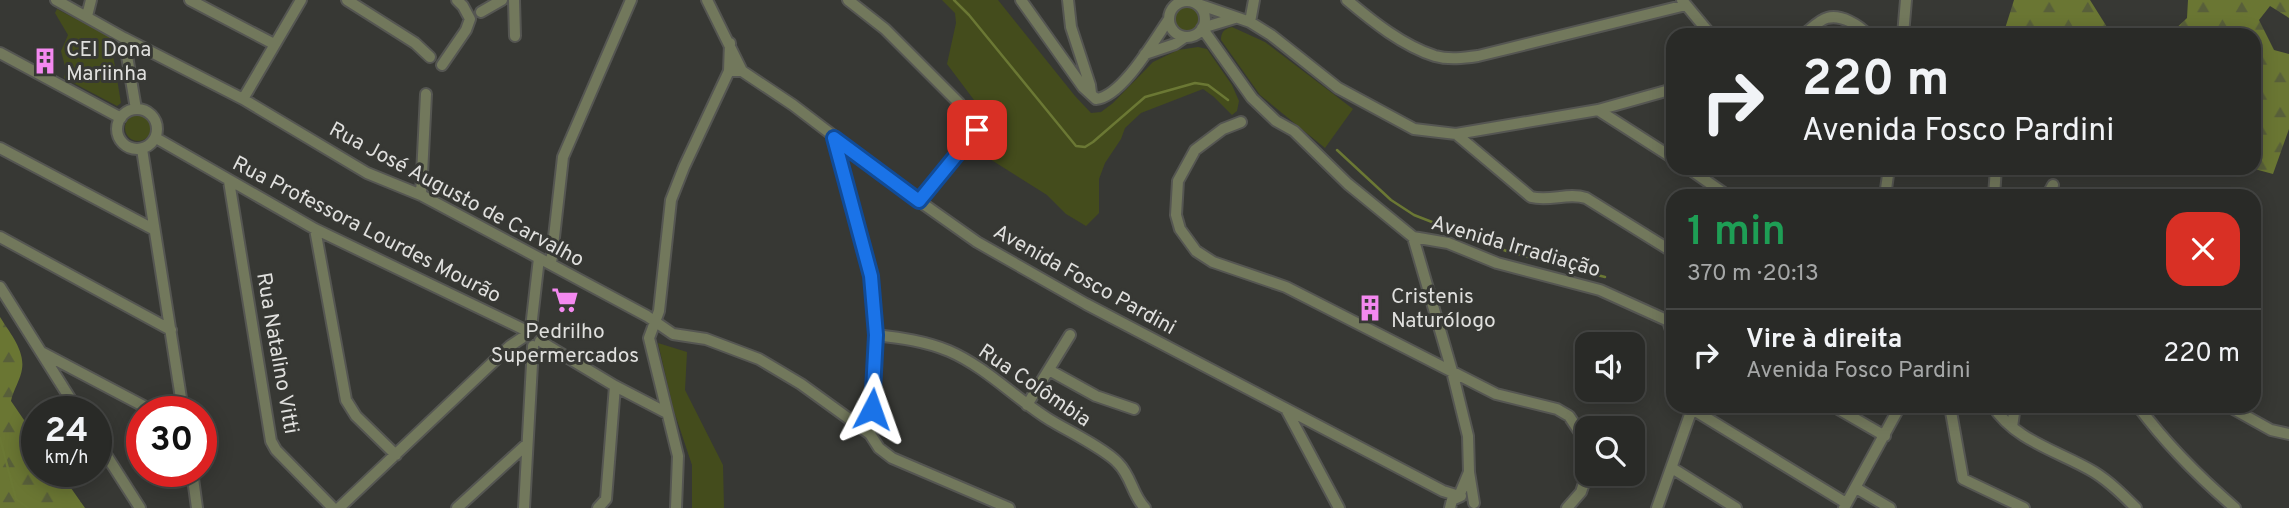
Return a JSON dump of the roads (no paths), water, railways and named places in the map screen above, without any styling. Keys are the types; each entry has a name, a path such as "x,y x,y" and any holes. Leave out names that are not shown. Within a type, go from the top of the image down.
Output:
{"street":[{"name":"Rua José Augusto de Carvalho","path":"56,0 243,99 367,173 421,195 647,316 673,334 706,340 760,359 801,384 870,434 879,448 892,458 1009,508"},
{"path":"87,16 91,0"},
{"path":"190,0 274,44"},
{"path":"243,99 301,0"},
{"path":"347,0 363,4 430,57"},
{"path":"442,65 466,30 470,19 457,0"},
{"path":"481,12 502,0"},
{"path":"514,0 514,36"},
{"path":"551,264 563,157 631,0"},
{"path":"707,0 742,71 729,71"},
{"path":"848,0 885,29 959,103 977,130 919,201"},
{"path":"1020,0 1083,87 1096,99 1107,96 1122,83 1145,54 1176,4 1191,2 1250,22 1271,35 1338,89 1414,129 1456,134 1598,110 1666,91"},
{"path":"1068,0 1071,27 1091,93"},
{"path":"1168,0 1169,16 1175,33 1194,33"},
{"path":"1250,22 1254,0"},
{"path":"1347,0 1409,45 1436,56 1457,59 1478,56 1684,3 1705,28"},
{"path":"1904,28 1906,0"},
{"path":"1191,2 1204,13 1194,33"},
{"path":"1145,54 1235,18"},
{"path":"1813,28 1827,18 1843,19 1862,28"},
{"name":"Avenida Irradiação","path":"1194,33 1212,43 1252,98 1276,121 1294,131 1348,184 1413,237 1448,243 1497,263 1601,290 1666,320"},
{"path":"124,38 136,109"},
{"path":"676,508 678,456 649,338 659,311 671,200 729,71 730,43"},
{"path":"0,53 121,118"},
{"name":"Avenida Fosco Pardini","path":"742,71 793,105 977,242 1086,304 1443,491 1469,498 1474,506"},
{"path":"421,195 426,94"},
{"path":"136,109 143,110 154,118 158,131 156,138 142,149 129,148 119,138 118,124 121,118 125,113 136,109"},
{"path":"1598,110 1666,154"},
{"path":"1241,121 1210,138 1195,150 1178,181 1176,215 1180,229 1196,251 1213,262 1286,287 1496,394 1558,409 1569,416 1575,425"},
{"path":"1456,134 1531,197 1541,200 1576,195 1586,198 1666,248"},
{"name":"Rua Professora Lourdes Mourão","path":"156,138 315,229 526,332 527,346 537,343"},
{"path":"834,138 871,276 876,335 870,434"},
{"path":"0,148 153,229"},
{"path":"142,149 181,396"},
{"path":"1702,175 1719,189"},
{"name":"Rua Natalino Vitti","path":"229,181 271,441 276,450 333,508"},
{"path":"2051,189 2053,185"},
{"path":"315,229 346,400 356,416 396,455"},
{"path":"0,237 170,330"},
{"path":"1413,237 1468,436 1474,506"},
{"path":"339,508 526,332 540,258"},
{"path":"0,287 68,396"},
{"path":"524,508 527,444 539,332 526,332"},
{"name":"Rua Colômbia","path":"876,335 922,341 951,352 981,369 1027,405 1117,461 1131,478 1138,501 1145,508"},
{"path":"1027,405 1070,335"},
{"path":"537,343 667,413"},
{"path":"40,351 126,397"},
{"path":"1049,370 1096,396 1135,409"},
{"path":"598,508 606,499 615,386"},
{"path":"1285,408 1339,508"},
{"path":"1657,508 1691,413"},
{"path":"1701,413 1845,506 1896,413"},
{"path":"1845,413 1885,436"},
{"path":"1951,413 1963,479 2024,508"},
{"path":"1999,413 2012,427 2113,485 2136,508"},
{"path":"2012,427 2014,413"},
{"path":"2143,413 2210,486 2235,508"},
{"path":"2241,413 2272,430 2289,434"},
{"path":"457,508 527,444"},
{"path":"112,464 140,508"},
{"path":"1672,468 1736,508"},
{"path":"1450,508 1452,500 1459,496 1469,472"},
{"path":"1567,508 1583,486"},
{"path":"194,487 197,508"},
{"path":"1856,488 1890,508"},
{"path":"1443,491 1450,508"},
{"path":"986,498 994,508"}],"waterway":[{"path":"954,0 1076,146 1085,147 1093,142 1145,97 1195,83 1208,85 1228,100"},
{"path":"1337,150 1391,200 1414,215 1509,252 1605,277"},
{"path":"0,438 16,499 28,508"}],"place":[{"name":"CEI Dona Mariinha","path":"45,61"},
{"name":"Pedrilho Supermercados","path":"565,300"},
{"name":"Cristenis Naturólogo","path":"1370,308"}]}
